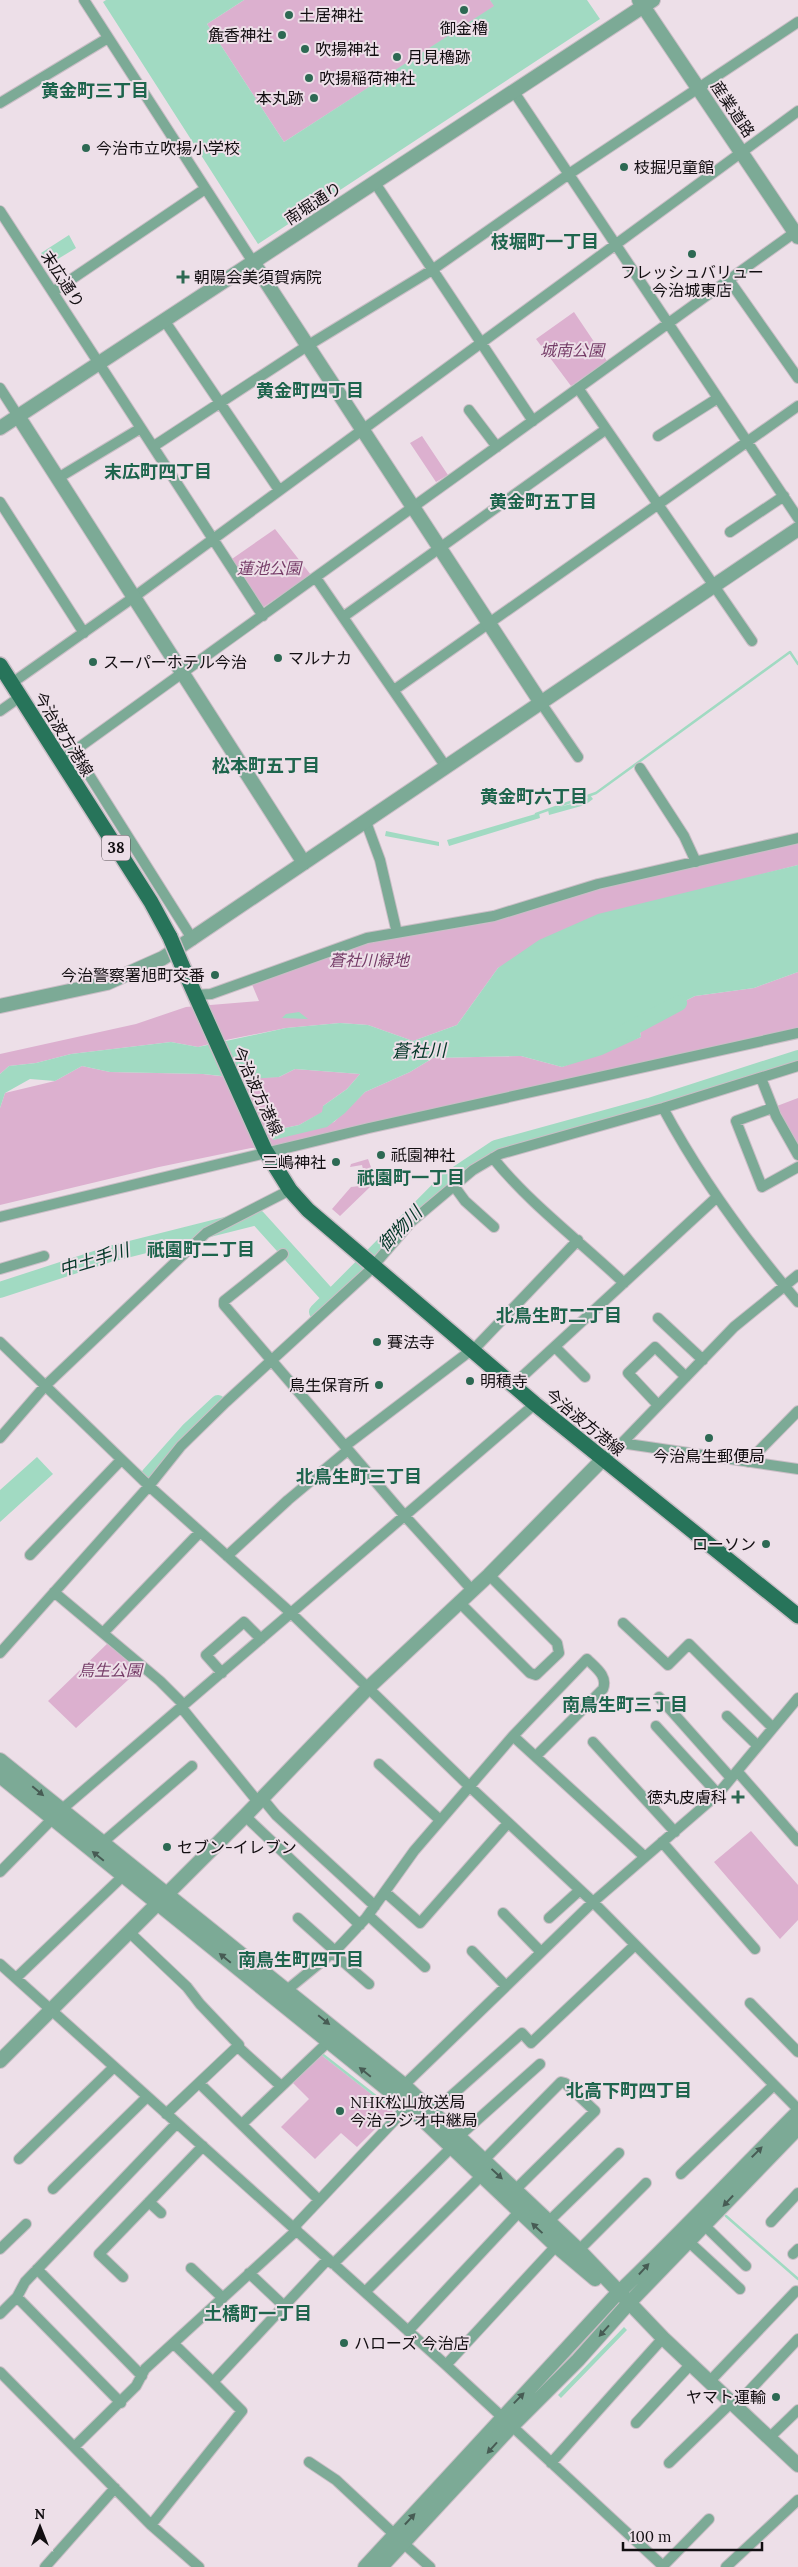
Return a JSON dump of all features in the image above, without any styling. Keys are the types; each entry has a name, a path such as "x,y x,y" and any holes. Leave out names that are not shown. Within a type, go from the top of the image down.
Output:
{"main road":[{"name":"今治波方港線","path":"0,665 151,902 182,963 266,1152 290,1190 328,1229 535,1404 798,1616"}],"street":[{"path":"84,0 307,346 578,757"},
{"name":"産業道路","path":"645,2 698,89 797,233"},
{"name":"南堀通り","path":"0,428 514,92 645,2"},
{"path":"154,446 307,346 432,270 570,174 798,22"},
{"path":"0,103 108,38"},
{"path":"514,92 617,243 798,518"},
{"path":"12,683 134,597 798,111"},
{"path":"375,183 533,421"},
{"path":"54,291 205,188"},
{"name":"末広通り","path":"0,211 54,291 98,364 154,446 263,616"},
{"path":"60,761 578,388 797,233"},
{"path":"729,280 798,378"},
{"path":"164,320 279,490"},
{"path":"0,388 304,863"},
{"path":"578,388 605,430 752,641"},
{"path":"658,436 718,398"},
{"path":"394,690 798,406"},
{"path":"469,410 497,447"},
{"path":"58,478 141,428"},
{"path":"343,617 605,430"},
{"path":"730,532 784,496"},
{"path":"0,502 84,633"},
{"path":"0,1006 107,983 149,966 193,940 798,529"},
{"path":"316,578 446,767"},
{"path":"0,711 20,697"},
{"path":"74,751 193,940"},
{"path":"640,768 684,836 696,862"},
{"path":"366,822 380,860 397,932"},
{"path":"197,1000 367,938 494,916 598,884 798,838"},
{"path":"0,1217 369,1128 428,1117 798,1033"},
{"path":"0,1653 149,1486 182,1446 226,1402 272,1362 371,1266 411,1222 473,1170 500,1154 663,1108 798,1066"},
{"path":"761,1078 772,1108 798,1155"},
{"path":"663,1108 685,1150 717,1197 798,1302"},
{"path":"772,1108 736,1121 762,1187 798,1167"},
{"path":"493,1158 516,1187 578,1240 624,1283"},
{"path":"454,1186 465,1201 494,1227"},
{"path":"0,1438 45,1386 206,1233 290,1190"},
{"path":"513,1385 717,1197"},
{"path":"227,1556 347,1448 472,1350 578,1240"},
{"path":"283,1254 224,1301 224,1305 404,1515 472,1590"},
{"path":"0,1268 44,1256"},
{"path":"0,2061 245,1816 368,1688 489,1575 734,1328 798,1275"},
{"path":"658,1318 703,1360"},
{"path":"0,1342 121,1460 291,1613 468,1786 593,1902 798,2110 617,2294 506,2422 399,2538 365,2567"},
{"path":"555,1347 585,1377"},
{"path":"658,1405 628,1374 655,1347 686,1377"},
{"path":"0,1872 57,1815 535,1404"},
{"path":"748,1462 798,1411"},
{"path":"622,1443 798,1469"},
{"path":"30,1555 121,1460"},
{"path":"103,1633 200,1532"},
{"path":"459,1602 530,1673 536,1675 559,1653 557,1643 489,1575"},
{"path":"54,1592 160,1681 260,1800 375,1906"},
{"path":"222,1672 206,1656 244,1622 261,1639"},
{"path":"623,1623 668,1665 689,1644 773,1728"},
{"path":"277,2001 286,1989 334,1952 360,1925 468,1786 512,1736 587,1660 602,1674 605,1683 603,1689 536,1756"},
{"path":"659,1697 798,1841"},
{"path":"393,2095 593,1902 718,1794 798,1698"},
{"path":"727,1716 758,1746"},
{"path":"656,1726 718,1794"},
{"path":"512,1736 645,1857"},
{"path":"593,1742 675,1832"},
{"path":"0,1760 123,1876 161,1898 286,1989 404,2085 432,2112 482,2175 556,2246 628,2304 797,2463"},
{"path":"379,1764 440,1820"},
{"path":"102,1843 192,1766"},
{"path":"0,1776 102,1843 277,2001 393,2095 455,2142 483,2160 578,2250 617,2294"},
{"path":"245,1816 360,1925"},
{"path":"385,1892 420,1923 508,1823"},
{"path":"662,1842 754,1949"},
{"path":"16,1978 123,1876"},
{"path":"549,1918 580,1890"},
{"path":"504,1914 541,1952"},
{"path":"368,1915 425,1967"},
{"path":"298,1918 368,1984"},
{"path":"128,1931 187,1987 200,2004 238,2041 237,2046 166,2114"},
{"path":"432,2112 522,2033 530,2043 635,1945"},
{"path":"472,1950 506,1986"},
{"path":"0,1964 446,2365 663,2566 709,2519"},
{"path":"750,2002 798,2052"},
{"path":"242,2124 328,2042"},
{"path":"237,2046 281,2086"},
{"path":"213,2382 284,2306 455,2142 540,2064"},
{"path":"19,2160 114,2068"},
{"path":"199,2082 319,2200"},
{"path":"483,2160 561,2082 565,2083 595,2111 515,2190"},
{"path":"681,2174 774,2085"},
{"path":"53,2189 147,2097"},
{"path":"74,2447 121,2403 136,2386 145,2369 250,2274 408,2106"},
{"path":"0,2314 17,2297 25,2282 37,2269 177,2123"},
{"path":"506,2422 578,2360 628,2304 798,2128"},
{"path":"122,2276 99,2254 203,2146"},
{"path":"548,2222 618,2153"},
{"path":"365,2292 482,2175"},
{"path":"578,2250 646,2183"},
{"path":"771,2222 798,2193"},
{"path":"149,2202 161,2213"},
{"path":"408,2331 520,2211"},
{"path":"0,2249 26,2224"},
{"path":"705,2226 746,2266"},
{"path":"688,2241 740,2289"},
{"path":"446,2365 556,2246"},
{"path":"192,2268 223,2298"},
{"path":"37,2269 142,2376"},
{"path":"250,2274 284,2306"},
{"path":"709,2382 796,2291"},
{"path":"17,2297 121,2403"},
{"path":"551,2463 663,2338"},
{"path":"670,2463 798,2339"},
{"path":"151,2525 242,2412 174,2344"},
{"path":"636,2423 690,2364"},
{"path":"0,2372 151,2525 199,2567"},
{"path":"769,2438 798,2410"},
{"path":"309,2462 336,2480 430,2567"},
{"path":"45,2567 115,2488"},
{"path":"726,2567 798,2500"},
{"path":"381,2567 399,2538"}],"green space":[{"path":"244,0 490,0 495,6 284,142 207,24"},
{"name":"城南公園","path":"574,312 607,361 571,386 536,339"},
{"path":"422,436 448,475 436,482 410,443"},
{"name":"蓮池公園","path":"275,529 311,575 262,608 229,561"},
{"name":"蒼社川緑地","path":"798,842 798,865 633,907 498,968 457,1025 413,1041 368,1025 340,1023 286,1028 198,1047 171,1042 71,1054 36,1063 9,1066 0,1074 0,1054 136,1024 186,1007 259,1001 251,982 365,943 487,923 599,889"},
{"path":"798,972 798,1028 276,1147 251,1148 159,1167 0,1205 0,1108 5,1093 55,1081 82,1066 110,1072 203,1074 236,1078 279,1077 295,1069 360,1074 347,1089 323,1106 323,1112 299,1125 271,1131 273,1140 334,1122 365,1092 410,1072 433,1058 521,1056 562,1067 641,1037 639,1024 695,996 754,988"},
{"path":"798,1098 798,1146 777,1106"},
{"path":"368,1159 372,1170 380,1168 381,1183 370,1187 340,1216 332,1209 351,1187 367,1185 362,1165 350,1167 351,1164"},
{"name":"鳥生公園","path":"109,1642 141,1668 76,1728 48,1701"},
{"path":"751,1831 798,1885 798,1920 780,1939 714,1862"},
{"path":"320,2054 393,2111 357,2147 341,2133 315,2159 281,2127 309,2099 291,2081"}],"water":[{"path":"106,0 244,0 207,24 284,142 494,6 490,0 587,0 600,19 258,244 103,2"},
{"path":"69,235 76,248 48,265 41,253"},
{"path":"590,795 593,799 585,805 549,815 548,810 586,800"},
{"path":"539,813 540,818 449,846 447,840"},
{"path":"386,831 439,842 439,846 385,836"},
{"path":"798,865 798,972 754,988 695,996 639,1024 641,1037 602,1055 562,1067 521,1056 433,1058 410,1072 365,1092 345,1113 327,1127 273,1140 271,1131 299,1125 322,1112 323,1106 347,1089 360,1074 295,1069 279,1077 249,1079 203,1074 110,1072 82,1066 55,1081 30,1079 5,1093 0,1108 0,1074 9,1066 36,1063 71,1054 171,1042 198,1047 286,1028 340,1023 368,1025 413,1041 457,1025 498,968 539,940 598,914"},
{"path":"299,1012 308,1019 282,1018 286,1014"},
{"path":"37,1457 53,1474 0,1522 0,1490"},
{"path":"624,2327 627,2330 561,2398 558,2395"}],"waterway":[{"path":"536,814 596,793 790,652 798,664"},
{"name":"蒼社川","path":"619,1035 679,1003"},
{"name":"御物川","path":"317,1312 448,1180 496,1148 649,1106 798,1058"},
{"name":"中土手川","path":"0,1290 110,1254 257,1217 331,1299"},
{"name":"御物川","path":"149,1475 189,1430 218,1403"},
{"path":"322,2054 391,2108"},
{"path":"726,2216 798,2279"}],"place":[{"name":"御金櫓","path":"464,10"},
{"name":"土居神社","path":"289,15"},
{"name":"麁香神社","path":"282,35"},
{"name":"吹揚神社","path":"305,49"},
{"name":"月見櫓跡","path":"397,57"},
{"name":"吹揚稲荷神社","path":"309,78"},
{"name":"本丸跡","path":"314,98"},
{"name":"今治市立吹揚小学校","path":"86,148"},
{"name":"枝掘児童館","path":"624,167"},
{"name":"フレッシュバリュー 今治城東店","path":"692,254"},
{"name":"朝陽会美須賀病院","path":"183,277"},
{"name":"マルナカ","path":"278,658"},
{"name":"スーパーホテル今治","path":"93,662"},
{"name":"今治警察署旭町交番","path":"215,975"},
{"name":"祇園神社","path":"381,1155"},
{"name":"三嶋神社","path":"336,1162"},
{"name":"賽法寺","path":"377,1342"},
{"name":"明積寺","path":"470,1381"},
{"name":"鳥生保育所","path":"379,1385"},
{"name":"今治鳥生郵便局","path":"709,1438"},
{"name":"ローソン","path":"766,1544"},
{"name":"徳丸皮膚科","path":"738,1797"},
{"name":"セブン-イレブン","path":"167,1847"},
{"name":"NHK松山放送局 今治ラジオ中継局","path":"340,2111"},
{"name":"ハローズ 今治店","path":"344,2343"},
{"name":"ヤマト運輸","path":"776,2397"}],"district":[{"name":"黄金町三丁目","path":"95,91"},
{"name":"枝堀町一丁目","path":"545,242"},
{"name":"黄金町四丁目","path":"310,391"},
{"name":"末広町四丁目","path":"158,472"},
{"name":"黄金町五丁目","path":"543,502"},
{"name":"松本町五丁目","path":"266,766"},
{"name":"黄金町六丁目","path":"534,797"},
{"name":"祇園町一丁目","path":"411,1178"},
{"name":"祇園町二丁目","path":"201,1250"},
{"name":"北鳥生町二丁目","path":"559,1316"},
{"name":"北鳥生町三丁目","path":"359,1477"},
{"name":"南鳥生町三丁目","path":"625,1705"},
{"name":"南鳥生町四丁目","path":"301,1960"},
{"name":"北高下町四丁目","path":"629,2091"},
{"name":"土橋町一丁目","path":"258,2314"}]}
